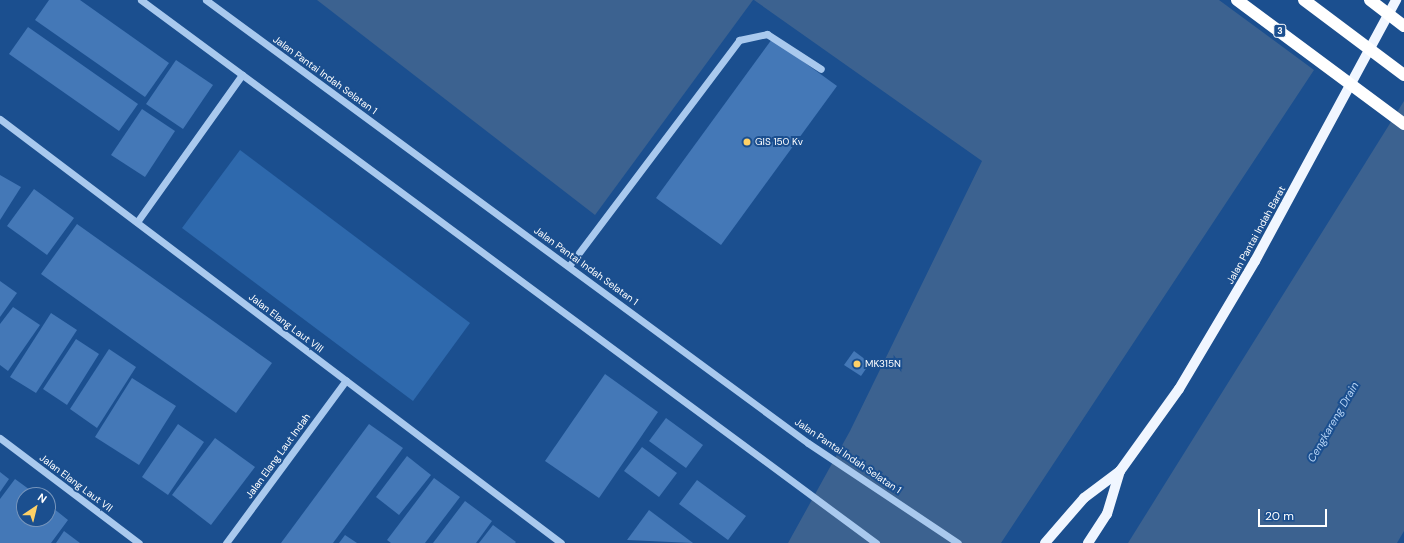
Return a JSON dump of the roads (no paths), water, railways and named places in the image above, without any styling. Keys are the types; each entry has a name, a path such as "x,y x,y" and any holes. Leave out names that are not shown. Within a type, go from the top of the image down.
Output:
{"highway":[{"name":"3","path":"1237,0 1323,62 1404,124"},
{"path":"1304,0 1404,75"},
{"path":"1370,0 1404,26"}],"main road":[{"name":"Jalan Pantai Indah Barat","path":"1088,543 1107,514 1120,471 1220,324 1396,0"},
{"name":"Jalan Pantai Indah Barat","path":"1045,543 1084,498 1120,471"}],"street":[{"path":"141,0 876,543"},
{"name":"Jalan Pantai Indah Selatan 1","path":"206,0 808,443 958,543"},
{"path":"569,266 739,40 767,34 821,69"},
{"path":"137,222 242,75"},
{"name":"Jalan Elang Laut VIII","path":"0,119 561,543"},
{"name":"Jalan Elang Laut Indah","path":"226,543 346,380"},
{"name":"Jalan Elang Laut VII","path":"0,438 139,543"}],"water":[{"path":"317,0 753,0 595,215"},
{"path":"754,0 1219,0 1314,70 1001,543 788,543 850,431 982,161"},
{"name":"Cengkareng Drain","path":"1404,101 1404,531 1397,543 1128,543"}],"place":[{"name":"GIS 150 Kv","path":"747,142"},
{"name":"MK315N","path":"857,364"}]}
